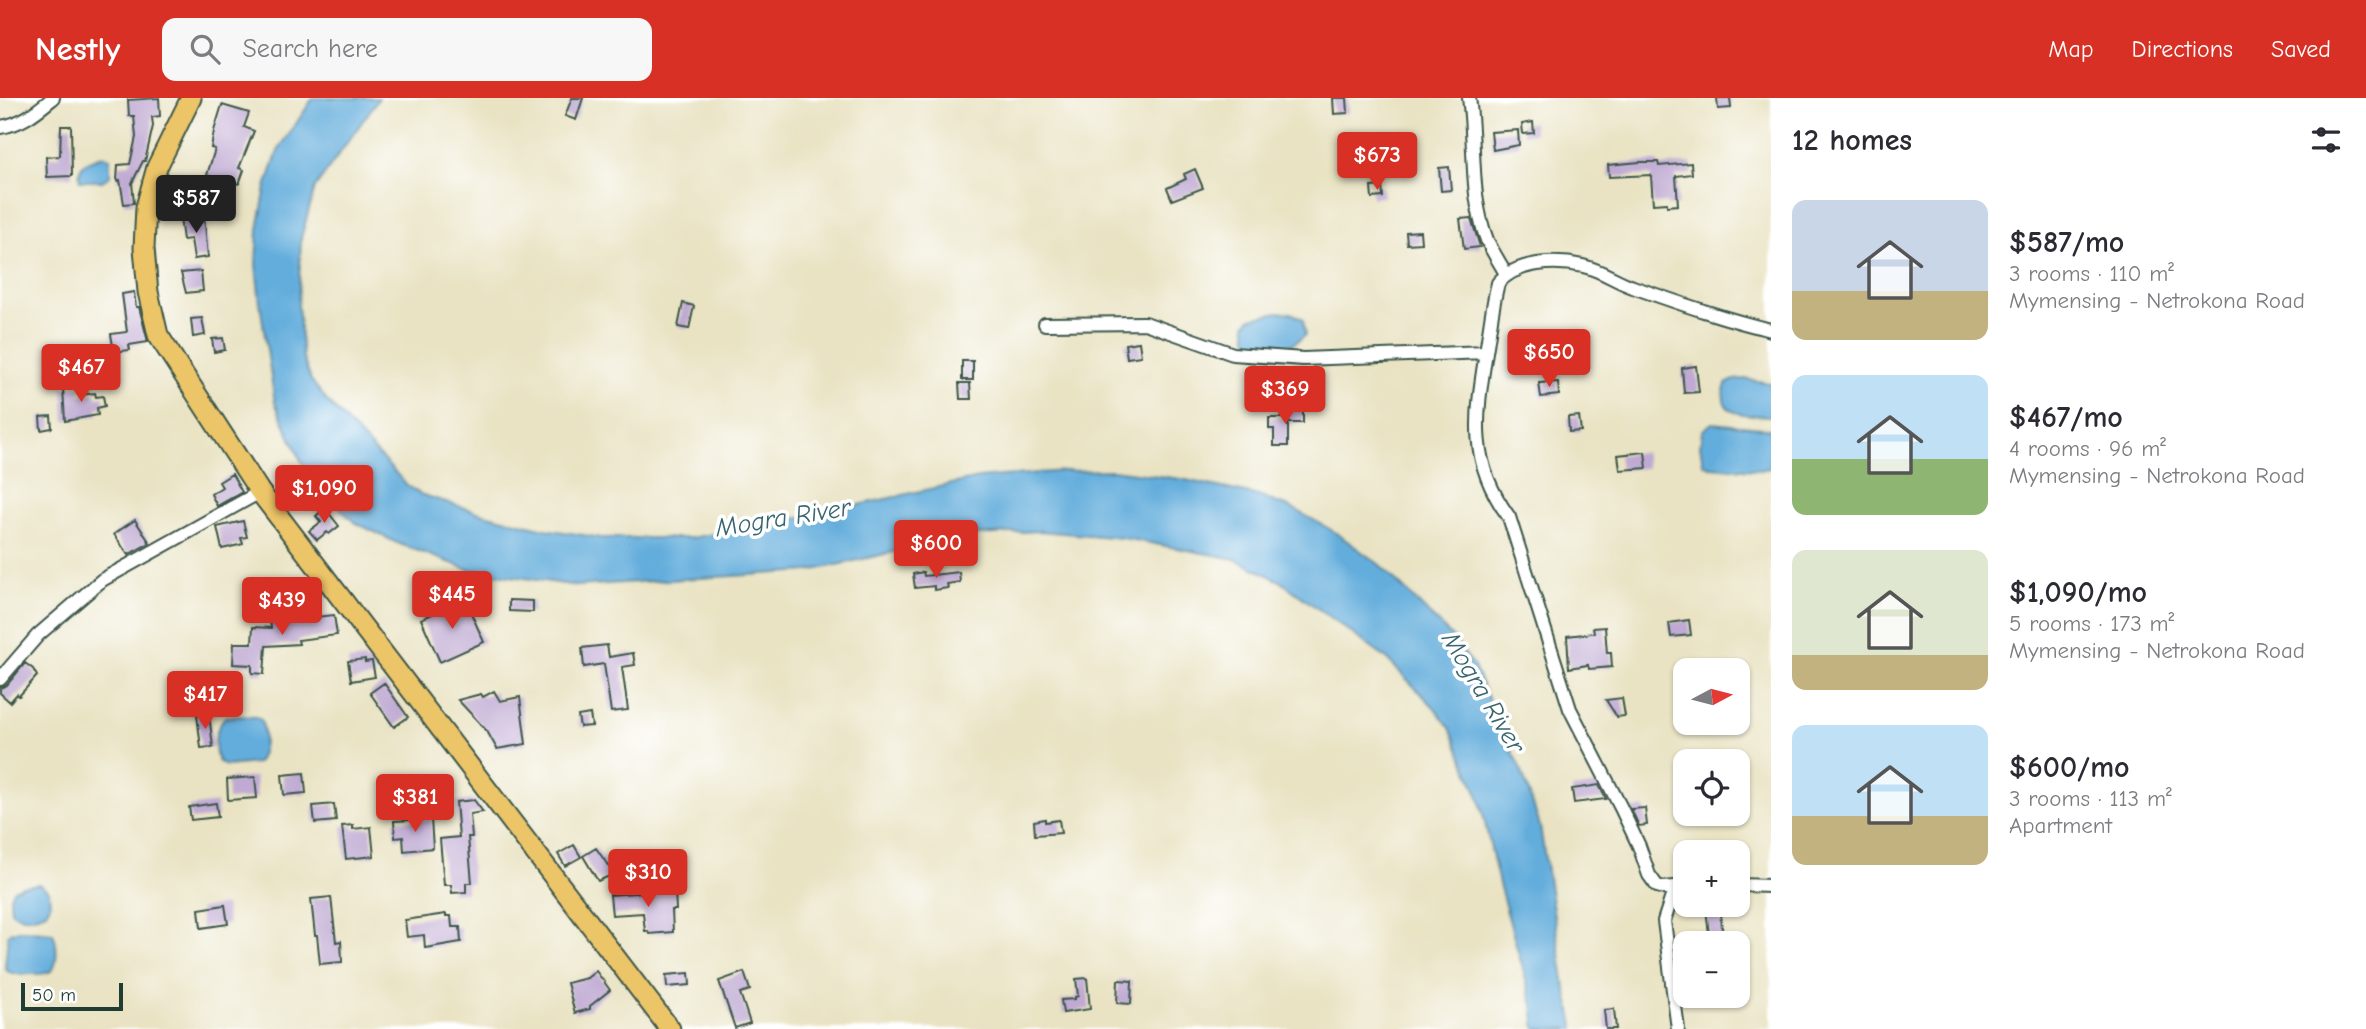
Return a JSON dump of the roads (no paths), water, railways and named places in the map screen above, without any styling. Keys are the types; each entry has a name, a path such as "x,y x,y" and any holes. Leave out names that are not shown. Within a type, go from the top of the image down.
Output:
{"main road":[{"path":"191,98 157,167 146,207 144,248 148,292 158,335 260,492 670,1029"}],"street":[{"path":"0,127 32,116 53,98"},
{"path":"1469,98 1477,205 1487,240 1506,274"},
{"path":"1673,886 1657,886 1649,875 1621,808 1570,709 1509,517 1482,466 1477,421 1494,297 1498,283 1506,274 1519,267 1583,266 1628,285 1723,318 1771,330"},
{"path":"1045,324 1145,323 1233,354 1303,359 1486,352"},
{"path":"0,679 38,635 102,580 260,492"},
{"path":"1750,885 1771,886"},
{"path":"1673,901 1664,920 1678,1029"}],"water":[{"name":"Mogra River","path":"313,98 379,98 315,188 301,238 298,307 303,358 311,380 327,401 407,485 420,494 545,529 602,538 691,538 810,516 978,478 1113,470 1181,479 1255,495 1292,508 1335,532 1380,565 1453,638 1473,665 1522,772 1540,826 1564,980 1575,1029 1536,1029 1533,1005 1499,884 1479,797 1450,728 1434,707 1387,659 1280,581 1235,559 1123,538 1039,531 965,536 810,571 577,586 470,570 397,543 354,522 320,489 301,461 275,403 256,264 258,229 266,187 278,151"},
{"path":"103,156 110,158 110,176 102,181 80,181 82,167"},
{"path":"1278,312 1291,313 1303,319 1305,335 1277,350 1267,351 1251,345 1246,324 1251,318"},
{"path":"1745,379 1771,383 1771,416 1744,414 1729,409 1724,395 1726,384"},
{"path":"1712,423 1771,429 1771,468 1760,470 1710,467 1703,463 1700,446 1702,431"},
{"path":"225,717 256,717 261,720 264,742 257,763 226,766 218,761 215,744 219,727"},
{"path":"39,884 49,891 50,905 46,912 24,917 11,911 10,897 13,890"},
{"path":"22,930 53,933 56,958 51,971 20,974 7,971 5,966 8,935"}]}
